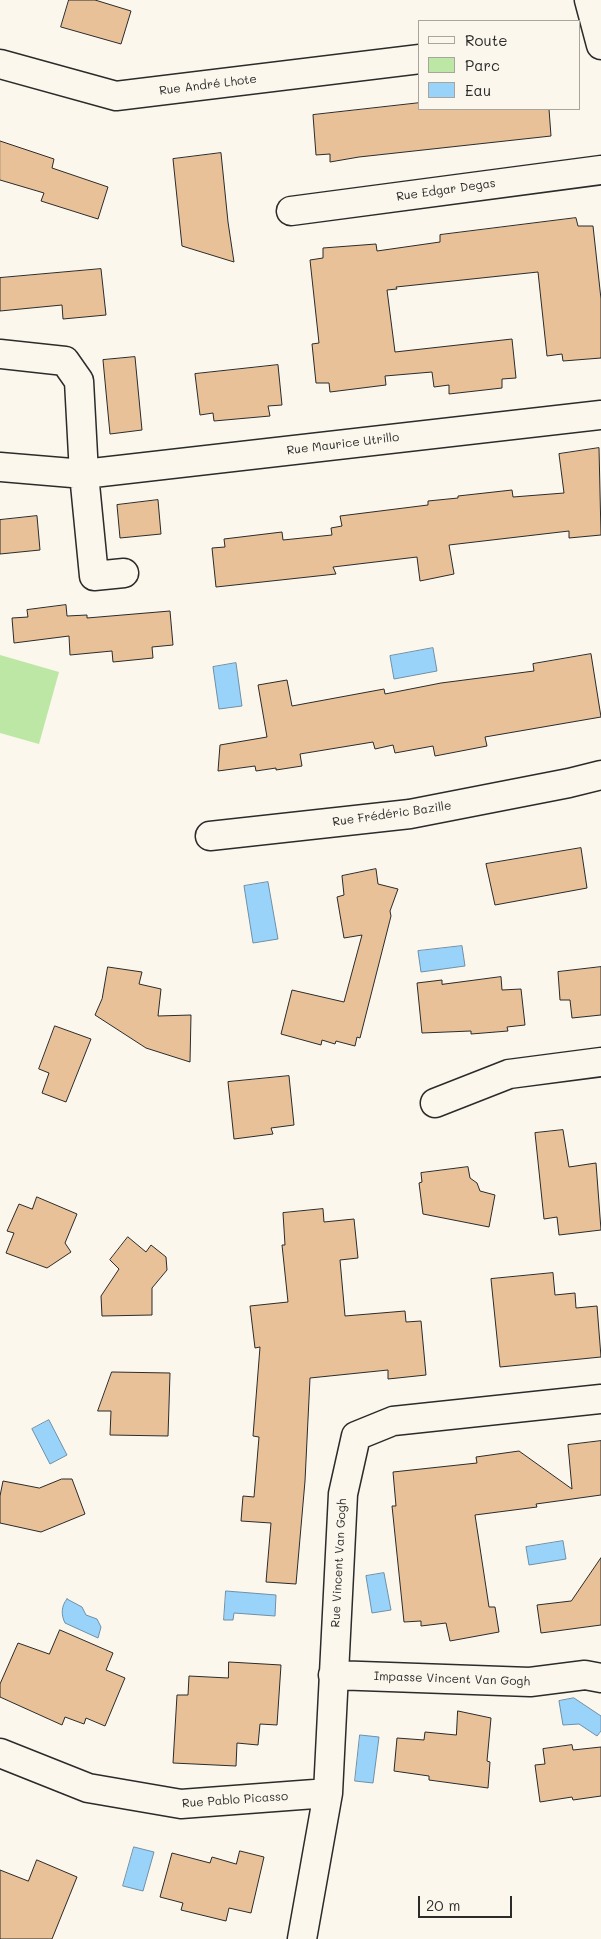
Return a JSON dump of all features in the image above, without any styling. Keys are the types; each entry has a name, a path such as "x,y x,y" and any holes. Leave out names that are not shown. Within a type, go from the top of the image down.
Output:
{"street":[{"path":"593,41 594,3"},
{"name":"Rue André Lhote","path":"0,64 116,96 418,59"},
{"name":"Rue Edgar Degas","path":"291,210 601,170"},
{"path":"0,354 65,361 79,381 84,474 94,576 124,574"},
{"name":"Rue Maurice Utrillo","path":"0,467 84,474 601,414"},
{"name":"Rue Frédéric Bazille","path":"210,836 410,814 601,775"},
{"path":"434,1103 509,1074 601,1062"},
{"name":"Rue Vincent Van Gogh","path":"302,1939 328,1793 343,1494 356,1436 393,1421 601,1399"},
{"name":"Impasse Vincent Van Gogh","path":"333,1675 530,1682 585,1675 601,1678"},
{"name":"Rue Pablo Picasso","path":"0,1753 88,1788 181,1804 328,1793"}],"green space":[{"path":"0,655 59,672 39,744 0,733"}],"water":[{"path":"433,648 437,671 394,679 390,656"},
{"path":"236,663 242,706 219,709 213,667"},
{"path":"268,882 278,939 253,943 244,886"},
{"path":"462,946 465,966 421,972 418,951"},
{"path":"49,1420 67,1455 50,1464 32,1429"},
{"path":"563,1541 566,1559 529,1565 526,1547"},
{"path":"384,1573 391,1610 372,1613 366,1576"},
{"path":"226,1591 276,1595 275,1616 234,1613 233,1620 224,1620"},
{"path":"67,1599 82,1607 86,1615 97,1619 101,1627 98,1638 65,1623 62,1611"},
{"path":"574,1698 601,1716 601,1731 597,1736 579,1724 563,1725 559,1701"},
{"path":"360,1735 379,1737 373,1783 355,1781"},
{"path":"134,1847 154,1852 143,1891 123,1886"}],"building":[{"path":"69,0 95,0 131,11 121,44 61,27"},
{"path":"418,103 418,110 549,110 551,136 359,157 330,162 330,154 316,155 313,115"},
{"path":"0,141 54,159 52,168 108,187 98,219 41,201 44,193 0,180"},
{"path":"221,153 234,262 182,246 173,159"},
{"path":"576,218 578,226 593,226 601,299 601,358 563,361 562,354 547,356 538,272 396,287 397,289 387,290 395,352 512,339 516,378 502,379 502,388 449,394 449,385 434,387 432,372 385,376 386,385 330,392 329,383 316,383 312,344 319,343 310,260 323,258 323,248 376,244 377,251 440,242 440,235"},
{"path":"101,269 106,315 63,319 62,305 0,311 0,278"},
{"path":"135,357 142,430 110,434 103,360"},
{"path":"278,365 282,405 268,406 270,416 214,421 213,413 200,415 195,374"},
{"path":"599,448 601,535 569,538 569,531 449,545 454,574 420,581 417,557 333,567 336,574 216,587 212,548 225,547 224,539 282,532 283,540 332,535 331,528 342,526 340,516 428,505 428,501 458,498 458,496 512,490 513,497 564,493 559,454"},
{"path":"158,500 161,534 120,538 117,505"},
{"path":"37,516 40,550 0,554 0,520"},
{"path":"66,605 67,616 87,615 87,618 170,611 173,645 152,647 153,658 113,662 112,651 70,655 69,636 14,643 12,618 28,617 27,610"},
{"path":"591,654 601,717 485,737 487,746 435,756 433,746 395,753 393,745 375,749 373,742 300,754 302,766 256,771 255,766 218,771 220,745 267,737 258,685 287,680 292,706 384,689 385,694 441,683 534,671 533,664"},
{"path":"581,848 587,888 495,905 486,864"},
{"path":"376,869 378,884 398,889 390,911 391,916 360,1038 357,1037 355,1046 336,1041 335,1044 322,1040 321,1045 281,1034 292,990 344,1002 362,935 344,938 337,897 344,895 342,876"},
{"path":"108,967 142,972 139,984 161,989 158,1016 191,1015 190,1062 146,1048 95,1015 102,999"},
{"path":"601,967 601,1015 572,1018 570,1000 560,1000 558,972"},
{"path":"501,977 502,990 521,989 525,1025 507,1027 508,1031 471,1034 471,1031 422,1033 417,983 442,980 442,984"},
{"path":"55,1026 91,1039 66,1102 42,1093 49,1073 39,1069"},
{"path":"289,1076 294,1125 271,1128 273,1134 234,1139 228,1082"},
{"path":"563,1130 569,1167 596,1163 601,1230 559,1235 557,1217 544,1219 535,1133"},
{"path":"468,1167 470,1178 477,1183 480,1191 495,1195 489,1227 423,1214 419,1183 422,1182 421,1173"},
{"path":"37,1197 77,1214 65,1243 71,1252 47,1268 6,1253 14,1233 7,1231 19,1204 32,1209"},
{"path":"323,1209 324,1222 354,1219 358,1258 340,1260 345,1316 405,1311 406,1322 421,1321 426,1375 388,1379 388,1370 310,1378 305,1481 296,1584 266,1582 271,1523 241,1521 243,1496 254,1497 259,1437 253,1436 260,1347 255,1348 250,1306 288,1302 282,1245 285,1245 283,1213"},
{"path":"128,1237 146,1252 151,1245 166,1257 167,1270 152,1288 152,1315 102,1316 101,1296 119,1269 110,1260"},
{"path":"553,1273 555,1295 575,1293 576,1308 597,1306 601,1357 500,1367 491,1279"},
{"path":"112,1372 170,1373 168,1436 110,1435 111,1411 98,1411"},
{"path":"601,1441 601,1495 536,1504 537,1507 475,1515 489,1607 495,1607 499,1632 450,1641 446,1623 421,1626 421,1621 404,1622 392,1506 396,1506 393,1472 477,1463 476,1457 519,1451 572,1489 568,1445"},
{"path":"62,1479 72,1479 85,1514 41,1532 0,1523 0,1496 3,1481 39,1488"},
{"path":"601,1558 601,1625 541,1633 537,1605 571,1601"},
{"path":"60,1630 113,1653 106,1670 125,1678 105,1726 86,1718 84,1724 65,1717 62,1725 0,1697 0,1684 18,1643 49,1654"},
{"path":"229,1662 281,1665 277,1725 260,1724 258,1745 237,1743 236,1766 173,1763 177,1695 188,1695 189,1676 228,1678"},
{"path":"458,1711 491,1718 487,1761 490,1762 488,1788 429,1780 429,1776 394,1771 397,1738 424,1740 425,1732 456,1735"},
{"path":"572,1745 573,1750 601,1747 601,1796 573,1800 572,1797 540,1802 535,1765 545,1764 543,1749"},
{"path":"240,1851 264,1857 251,1913 229,1908 226,1921 181,1910 183,1903 160,1897 172,1853 210,1863 212,1857 236,1864"},
{"path":"37,1860 77,1877 52,1939 0,1939 0,1870 28,1881"}]}
